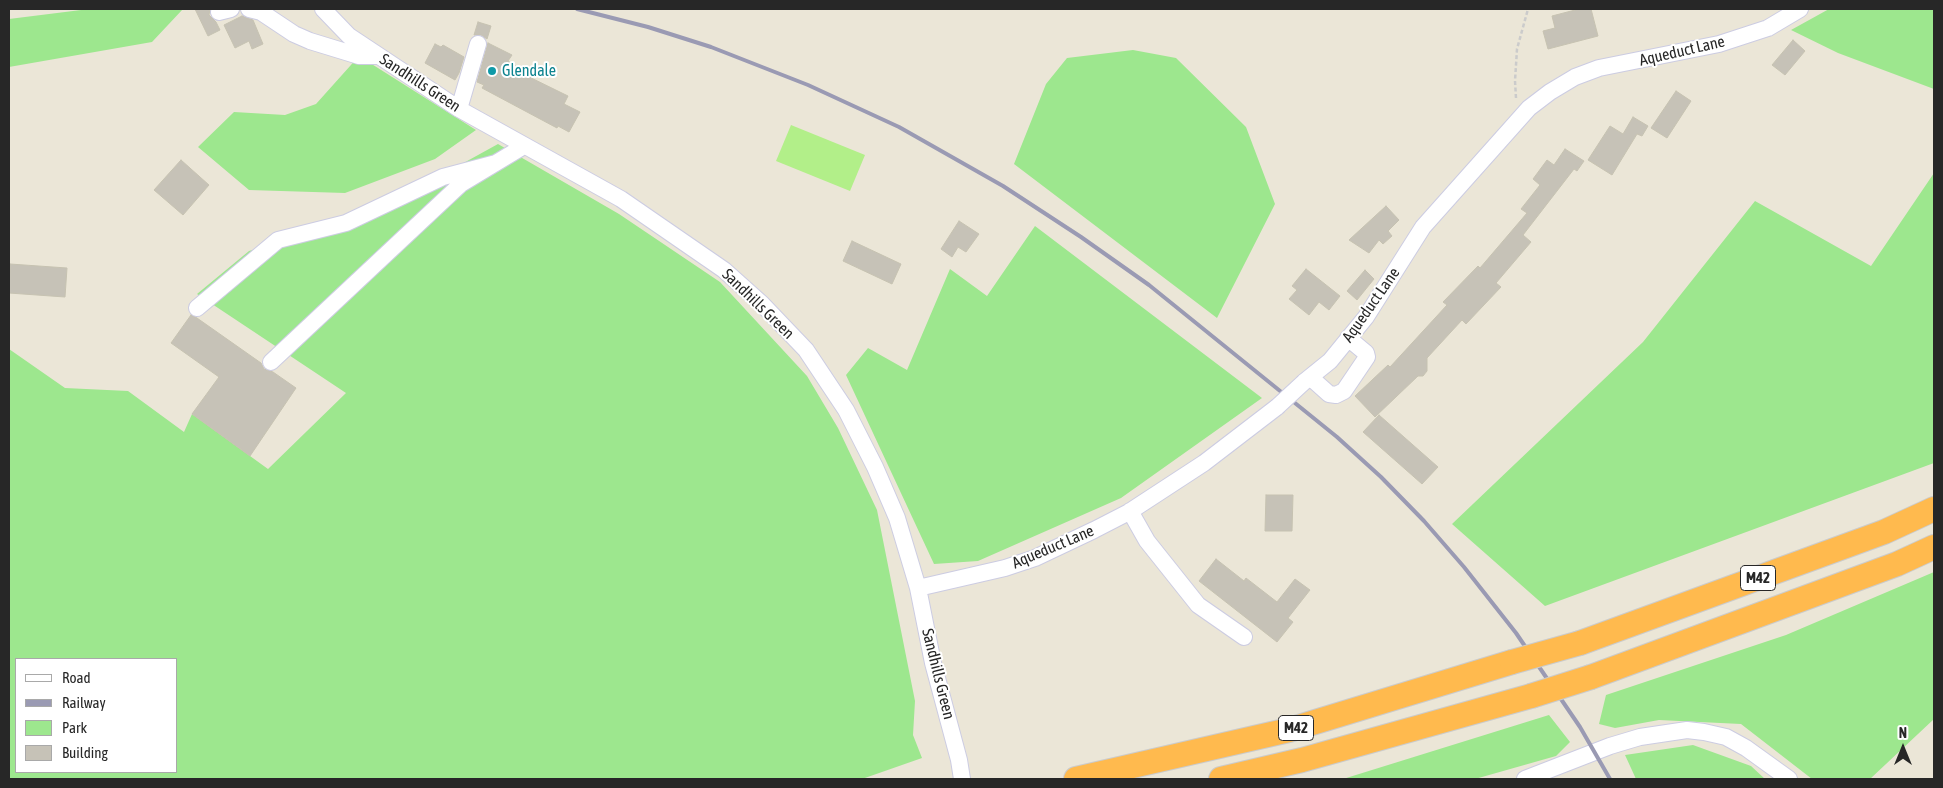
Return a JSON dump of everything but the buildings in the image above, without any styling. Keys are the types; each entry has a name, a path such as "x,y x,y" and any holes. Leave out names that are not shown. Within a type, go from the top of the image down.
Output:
{"highway":[{"name":"M42","path":"1076,779 1289,730 1580,643 1884,532 1934,509"},
{"name":"M42","path":"1221,779 1302,760 1531,696 1590,677 1897,564 1934,547"}],"street":[{"path":"249,9 261,12 294,34 310,42 360,56 378,56"},
{"name":"Sandhills Green","path":"323,9 349,36 378,56 459,108 524,146 621,198 724,270 762,304 806,350 846,410 875,467 897,518 918,588 933,663 959,760 962,779"},
{"name":"Aqueduct Lane","path":"918,588 969,577 1035,558 1063,546 1130,511 1204,463 1277,407 1330,361 1375,303 1423,227 1528,108 1550,92 1575,77 1599,68 1720,44 1768,28 1800,9"},
{"path":"459,108 478,44"},
{"path":"271,362 461,184 524,146"},
{"path":"197,308 278,240 346,223 443,177 496,162"},
{"path":"1307,379 1329,394 1336,395 1344,390 1367,357 1348,338"},
{"path":"1130,511 1147,541 1198,605 1244,637"},
{"path":"1525,779 1610,746 1640,737 1687,730 1726,738 1746,748 1789,779"}],"path":[{"path":"1518,120 1515,81 1517,49 1528,9"}],"green space":[{"path":"89,9 183,9 152,42 9,67 9,19"},
{"path":"1829,9 1934,9 1934,89 1838,53 1791,30"},
{"path":"1133,50 1176,58 1246,127 1275,204 1217,318 1014,164 1046,84 1067,58"},
{"path":"359,56 476,130 435,159 345,193 249,190 198,147 234,112 285,115 316,104"},
{"path":"791,125 865,155 850,191 776,161"},
{"path":"498,144 619,214 720,282 807,376 838,428 877,510 915,701 913,735 922,758 862,779 9,779 9,349 65,388 128,391 184,432 192,414 268,469 346,393 197,294 249,251 371,214"},
{"path":"1934,173 1934,463 1545,606 1452,524 1643,342 1755,201 1871,266"},
{"path":"1035,226 1262,398 1121,498 978,561 934,564 846,375 868,348 907,370 950,269 987,296"},
{"path":"1934,572 1934,719 1870,779 1812,779 1741,724 1659,720 1615,728 1599,724 1606,695 1786,635"},
{"path":"1549,715 1570,742 1556,756 1475,779 1343,779"},
{"path":"1693,745 1751,766 1765,779 1636,779 1625,755"}],"railway":[{"path":"577,9 648,27 711,47 808,85 899,127 1003,186 1081,237 1149,285 1337,437 1381,477 1424,521 1464,567 1516,633 1580,727 1610,779"}],"place":[{"name":"Glendale","path":"492,71"}]}
